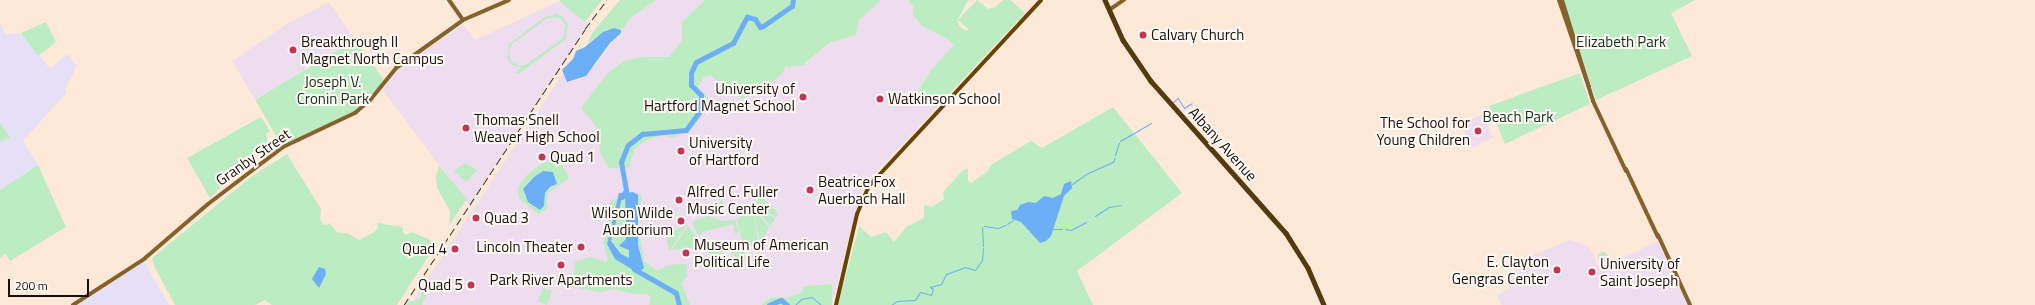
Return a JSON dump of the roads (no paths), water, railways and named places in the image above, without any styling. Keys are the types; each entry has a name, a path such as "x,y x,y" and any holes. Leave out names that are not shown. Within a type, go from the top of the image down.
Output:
{"highway":[{"name":"Albany Avenue","path":"1105,0 1130,52 1151,81 1286,233 1308,268 1324,305"}],"main road":[{"path":"449,0 463,20"},
{"name":"Granby Street","path":"73,305 144,259 208,204 283,146 355,113 371,99 396,68 463,20 509,0"},
{"path":"836,305 857,214 868,187 1041,0"},
{"path":"1109,10 1124,0"},
{"path":"1558,0 1589,87 1619,158 1690,305"},
{"path":"1562,0 1589,87"}],"water":[{"path":"614,28 621,30 621,33 610,43 586,76 567,82 562,70 573,59 576,51 585,47 603,32"},
{"path":"543,171 553,172 557,184 550,187 545,193 544,206 540,210 528,202 523,189 534,177"},
{"path":"1071,181 1072,188 1064,196 1051,236 1046,241 1040,243 1021,222 1012,219 1011,211 1017,210 1020,205 1028,202 1036,203 1044,196 1053,198 1061,194 1064,184"},
{"path":"633,192 638,195 638,245 644,268 638,273 615,259 607,244 619,193","holes":["622,198 625,198 626,223 621,231 621,235 626,233 626,239 619,246 629,250 629,258 621,254 611,241"]},
{"path":"319,267 325,269 326,274 319,288 312,279"}],"waterway":[{"path":"622,197 626,190 621,162 628,145 642,134 686,130 699,112 701,95 691,85 691,73 696,62 733,43 747,17 755,19 760,27 763,26 792,6 793,0"},
{"path":"1173,102 1178,98 1184,108 1192,103"},
{"path":"1120,141 1151,123"},
{"path":"1115,155 1119,143"},
{"path":"1072,184 1088,173 1113,162 1115,157"},
{"path":"1095,216 1109,207 1121,205"},
{"path":"1007,224 1013,220"},
{"path":"1065,229 1071,230 1086,222"},
{"path":"984,226 998,228 1005,225"},
{"path":"982,227 983,246"},
{"path":"1053,229 1062,229"},
{"path":"891,305 897,301 915,300 920,292 931,295 933,289 930,287 941,284 946,274 965,267 975,270 982,260 983,248"},
{"path":"634,269 676,293 679,305"},
{"path":"795,305 801,299 812,297 821,305"},
{"path":"769,305 781,300 787,305"}],"railway":[{"path":"404,305 585,29 607,0"}],"place":[{"name":"Calvary Church","path":"1143,35"},
{"name":"Breakthrough II Magnet North Campus","path":"293,50"},
{"name":"University of Hartford Magnet School","path":"803,97"},
{"name":"Watkinson School","path":"880,99"},
{"name":"Thomas Snell Weaver High School","path":"466,128"},
{"name":"The School for Young Children","path":"1478,131"},
{"name":"University of Hartford","path":"681,151"},
{"name":"Quad 1","path":"542,157"},
{"name":"Beatrice Fox Auerbach Hall","path":"810,190"},
{"name":"Alfred C. Fuller Music Center","path":"679,200"},
{"name":"Quad 3","path":"476,218"},
{"name":"Wilson Wilde Auditorium","path":"681,221"},
{"name":"Lincoln Theater","path":"581,247"},
{"name":"Quad 4","path":"455,249"},
{"name":"Museum of American Political Life","path":"686,253"},
{"name":"Park River Apartments","path":"561,265"},
{"name":"E. Clayton Gengras Center","path":"1557,270"},
{"name":"University of Saint Joseph","path":"1592,272"},
{"name":"Quad 5","path":"471,285"}],"park label":[{"name":"Elizabeth Park","path":"1621,42"},
{"name":"Joseph V. Cronin Park","path":"333,90"},
{"name":"Beach Park","path":"1518,117"}]}
